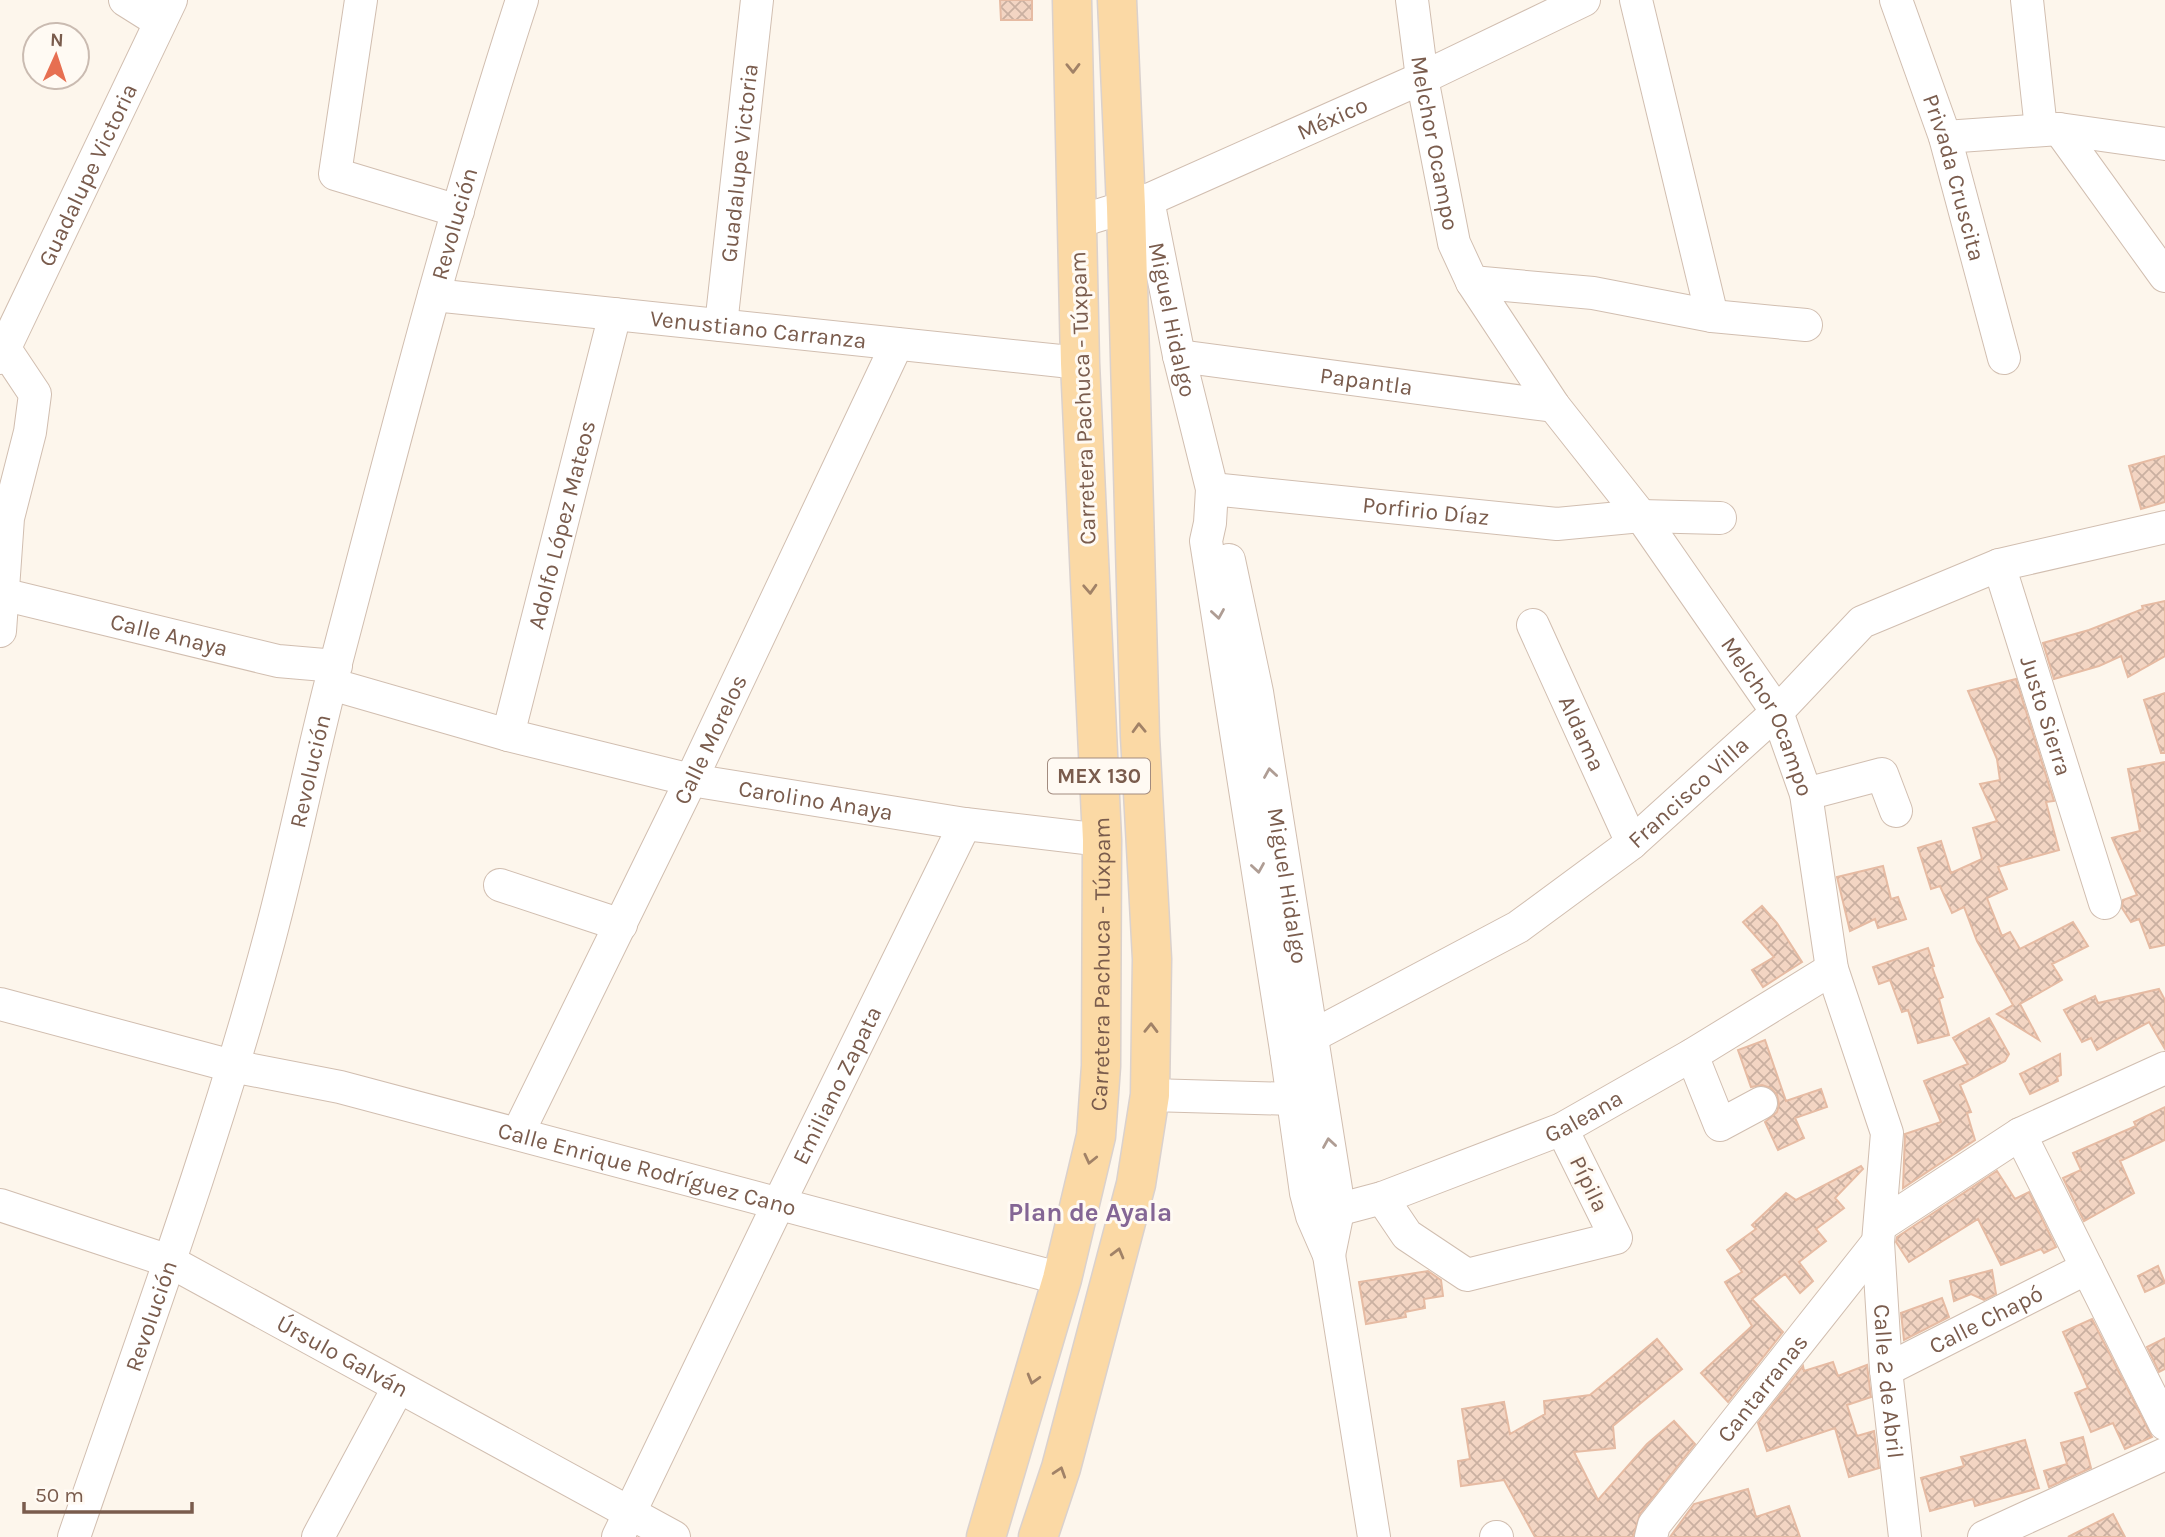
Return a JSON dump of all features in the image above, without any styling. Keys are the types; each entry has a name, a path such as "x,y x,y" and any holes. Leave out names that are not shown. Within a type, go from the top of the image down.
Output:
{"main road":[{"name":"Carretera Pachuca - Túxpam","path":"986,1537 1062,1279 1096,1136 1101,1066 1102,840 1080,363 1072,0"},
{"name":"Carretera Pachuca - Túxpam","path":"1038,1537 1061,1468 1136,1184 1150,1095 1152,959 1140,736 1137,204 1117,0"}],"street":[{"path":"125,0 166,11"},
{"path":"361,0 335,174 458,211"},
{"name":"Revolución","path":"74,1537 169,1261 232,1066 269,940 333,675 434,295 492,91 522,0"},
{"name":"Guadalupe Victoria","path":"721,326 757,0"},
{"name":"Melchor Ocampo","path":"1412,0 1422,78 1454,243 1472,282 1555,406 1641,516 1777,712 1806,794 1832,969 1887,1133 1879,1233"},
{"name":"México","path":"1077,222 1137,204 1422,78 1584,0"},
{"path":"1636,0 1712,316"},
{"name":"Privada Cruscita","path":"1896,0 1945,137 2004,358"},
{"path":"2027,0 2050,129 2165,275"},
{"name":"Guadalupe Victoria","path":"0,631 4,523 30,432 34,394 2,353 166,11"},
{"path":"1945,137 2050,129 2165,144"},
{"name":"Miguel Hidalgo","path":"1137,204 1180,356 1212,489 1210,523 1225,538 1249,726 1300,1043 1329,1255 1374,1537"},
{"path":"1472,282 1593,293 1712,316 1806,325"},
{"name":"Venustiano Carranza","path":"434,295 1080,363"},
{"name":"Adolfo López Mateos","path":"508,735 615,314"},
{"name":"Calle Morelos","path":"518,1133 691,780 897,344"},
{"name":"Papantla","path":"1180,356 1555,406"},
{"name":"Porfirio Díaz","path":"1212,489 1557,524 1641,516 1720,518"},
{"name":"Francisco Villa","path":"1300,1043 1518,927 1632,843 1777,712 1862,622 1999,565 2165,527"},
{"name":"Justo Sierra","path":"1999,565 2105,903"},
{"name":"Calle Anaya","path":"2,594 333,675"},
{"name":"Aldama","path":"1533,625 1632,843"},
{"name":"Carolino Anaya","path":"333,675 508,735 691,780 965,824 1102,840"},
{"path":"1806,794 1882,775 1896,811"},
{"name":"Emiliano Zapata","path":"624,1525 965,824"},
{"path":"500,885 621,925"},
{"name":"Galeana","path":"1325,1213 1382,1198 1562,1129 1692,1055 1832,969"},
{"name":"Calle Enrique Rodríguez Cano","path":"0,1003 232,1066 340,1087 518,1133 778,1205 1062,1279"},
{"path":"1692,1055 1720,1125 1761,1103"},
{"name":"Cantarranas","path":"1651,1537 1654,1525 1879,1233 2020,1134 2165,1068"},
{"path":"1150,1095 1308,1097"},
{"name":"Pípila","path":"1382,1198 1407,1235 1467,1275 1616,1238 1562,1129"},
{"path":"2020,1134 2165,1424"},
{"name":"Úrsulo Galván","path":"0,1205 169,1261 398,1388 624,1525 674,1537"},
{"name":"Calle 2 de Abril","path":"1879,1233 1886,1370 1905,1537"},
{"name":"Calle Chapó","path":"1886,1370 2087,1268"},
{"path":"318,1537 398,1388"},
{"path":"1984,1537 2165,1454"}],"building":[{"path":"1000,0 1032,0 1032,20 1001,20"},
{"path":"2165,456 2165,502 2141,509 2129,466"},
{"path":"2165,601 2165,656 2128,677 2121,656 2099,666 2054,679 2043,643 2089,630 2143,609 2142,606"},
{"path":"2016,679 2054,801 2046,802 2059,850 1998,867 2007,889 1987,898 2002,936 2010,932 2020,949 2073,922 2088,946 2052,964 2062,980 2020,1004 2039,1040 1997,1014 2013,1005 1977,941 1964,907 1952,913 1940,886 1931,889 1918,848 1941,841 1951,873 1982,859 1973,828 1997,821 1980,784 2000,780 1997,759 1968,691"},
{"path":"2165,693 2165,753 2161,753 2144,700"},
{"path":"2165,762 2165,945 2150,948 2139,919 2131,922 2122,908 2123,900 2137,895 2112,838 2140,831 2128,769"},
{"path":"1883,866 1891,899 1898,897 1906,919 1878,928 1875,919 1850,931 1837,877"},
{"path":"1762,906 1777,923 1802,962 1763,987 1752,970 1774,957 1743,922"},
{"path":"1928,948 1943,997 1939,999 1949,1035 1918,1043 1908,1010 1902,1012 1890,980 1879,984 1873,967"},
{"path":"2159,989 2165,1000 2165,1049 2149,1022 2097,1050 2091,1038 2082,1042 2064,1010 2095,996 2098,1003"},
{"path":"1989,1018 2009,1054 2005,1061 1960,1085 1971,1112 1967,1113 1975,1140 1903,1188 1905,1134 1941,1122 1924,1081 1968,1064 1953,1038"},
{"path":"1765,1040 1786,1101 1821,1089 1827,1107 1795,1118 1804,1138 1778,1150 1765,1122 1777,1112 1777,1095 1771,1088 1762,1085 1751,1087 1738,1050"},
{"path":"2060,1054 2061,1075 2057,1077 2058,1081 2030,1094 2020,1074"},
{"path":"2165,1107 2165,1140 2120,1161 2134,1193 2084,1221 2063,1178 2081,1170 2073,1153 2136,1126 2134,1122"},
{"path":"1861,1166 1863,1169 1835,1198 1844,1208 1816,1229 1826,1241 1799,1262 1813,1281 1800,1293 1785,1274 1752,1299 1783,1332 1728,1402 1701,1373 1752,1326 1725,1282 1742,1272 1727,1250 1756,1229 1752,1225 1786,1193 1796,1200"},
{"path":"1997,1171 2015,1199 2029,1192 2056,1247 2044,1253 2041,1249 2001,1265 1978,1219 1909,1262 1896,1242 1897,1237"},
{"path":"2158,1266 2165,1283 2145,1292 2138,1276"},
{"path":"1992,1270 1996,1294 1984,1300 1971,1294 1954,1301 1950,1281"},
{"path":"1428,1271 1441,1280 1443,1296 1424,1299 1425,1308 1405,1312 1406,1317 1366,1324 1359,1282"},
{"path":"1942,1298 1949,1317 1904,1340 1901,1313"},
{"path":"2092,1319 2152,1437 2125,1449 2113,1423 2091,1432 2075,1393 2088,1388 2063,1332"},
{"path":"2165,1338 2165,1369 2159,1372 2147,1347"},
{"path":"1657,1339 1682,1369 1613,1426 1615,1448 1574,1452 1598,1500 1647,1444 1674,1421 1695,1444 1640,1514 1633,1537 1535,1537 1504,1480 1461,1486 1458,1461 1470,1459 1462,1409 1504,1402 1510,1434 1545,1414 1544,1401 1590,1395"},
{"path":"1833,1362 1838,1376 1867,1365 1871,1397 1847,1405 1857,1436 1874,1431 1879,1468 1849,1477 1835,1428 1767,1451 1758,1423 1803,1366 1804,1371"},
{"path":"2083,1437 2091,1468 2049,1487 2044,1471 2067,1464 2061,1443"},
{"path":"2025,1440 2039,1488 1975,1506 1973,1499 1930,1511 1921,1478 1964,1466 1961,1457"},
{"path":"1748,1489 1756,1517 1789,1506 1800,1537 1670,1537 1694,1504"},
{"path":"2113,1514 2125,1537 2068,1537"}],"district":[{"name":"Plan de Ayala","path":"1090,1212"}]}
